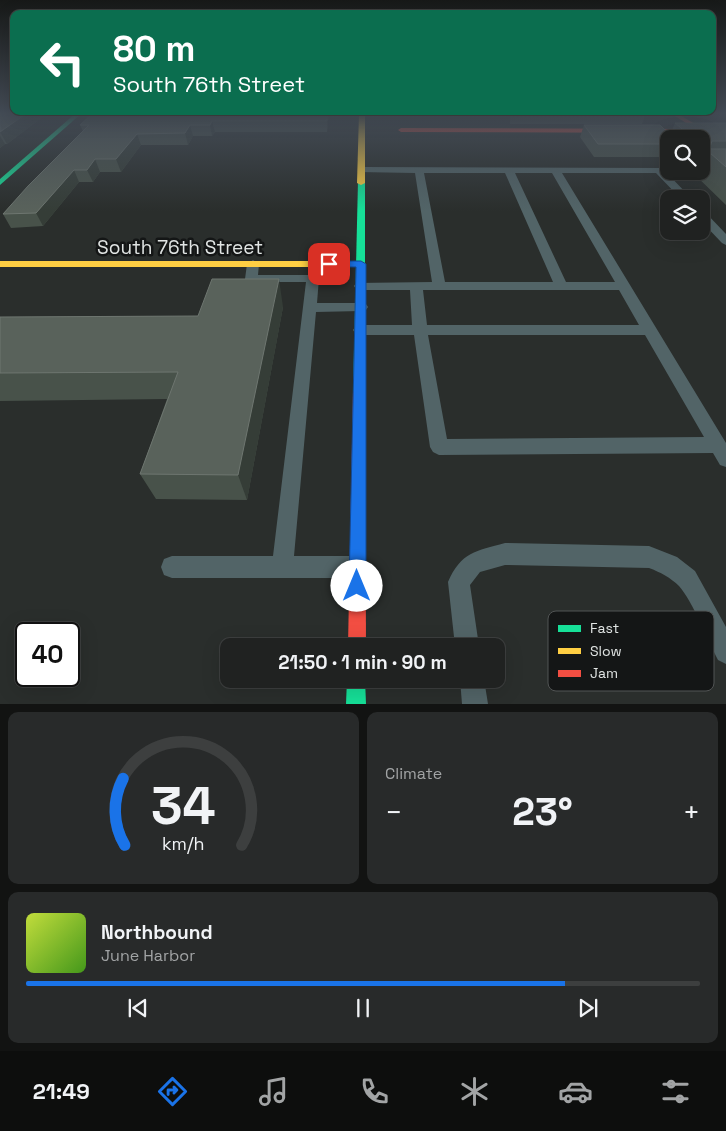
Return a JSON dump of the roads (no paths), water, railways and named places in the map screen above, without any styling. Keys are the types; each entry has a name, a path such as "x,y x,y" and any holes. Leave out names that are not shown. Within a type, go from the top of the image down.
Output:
{"street":[{"path":"0,183 41,146"},
{"path":"357,638 362,146"},
{"name":"South 76th Street","path":"0,264 253,264"},
{"path":"313,271 361,264"},
{"path":"356,688 356,704"}],"lane":[{"path":"362,170 660,169"},
{"path":"419,170 439,286"},
{"path":"508,170 561,286"},
{"path":"554,170 722,452"},
{"path":"710,224 726,241"},
{"path":"253,264 251,279 313,271 282,567"},
{"path":"361,286 623,286"},
{"path":"416,286 420,330 439,447 722,452"},
{"path":"310,308 361,307"},
{"path":"360,330 649,330"},
{"path":"466,638 459,582 472,564 505,554 649,557 669,565 687,579 706,611"},
{"path":"172,567 357,567"},
{"path":"714,627 726,652"},
{"path":"473,688 475,704"}]}
